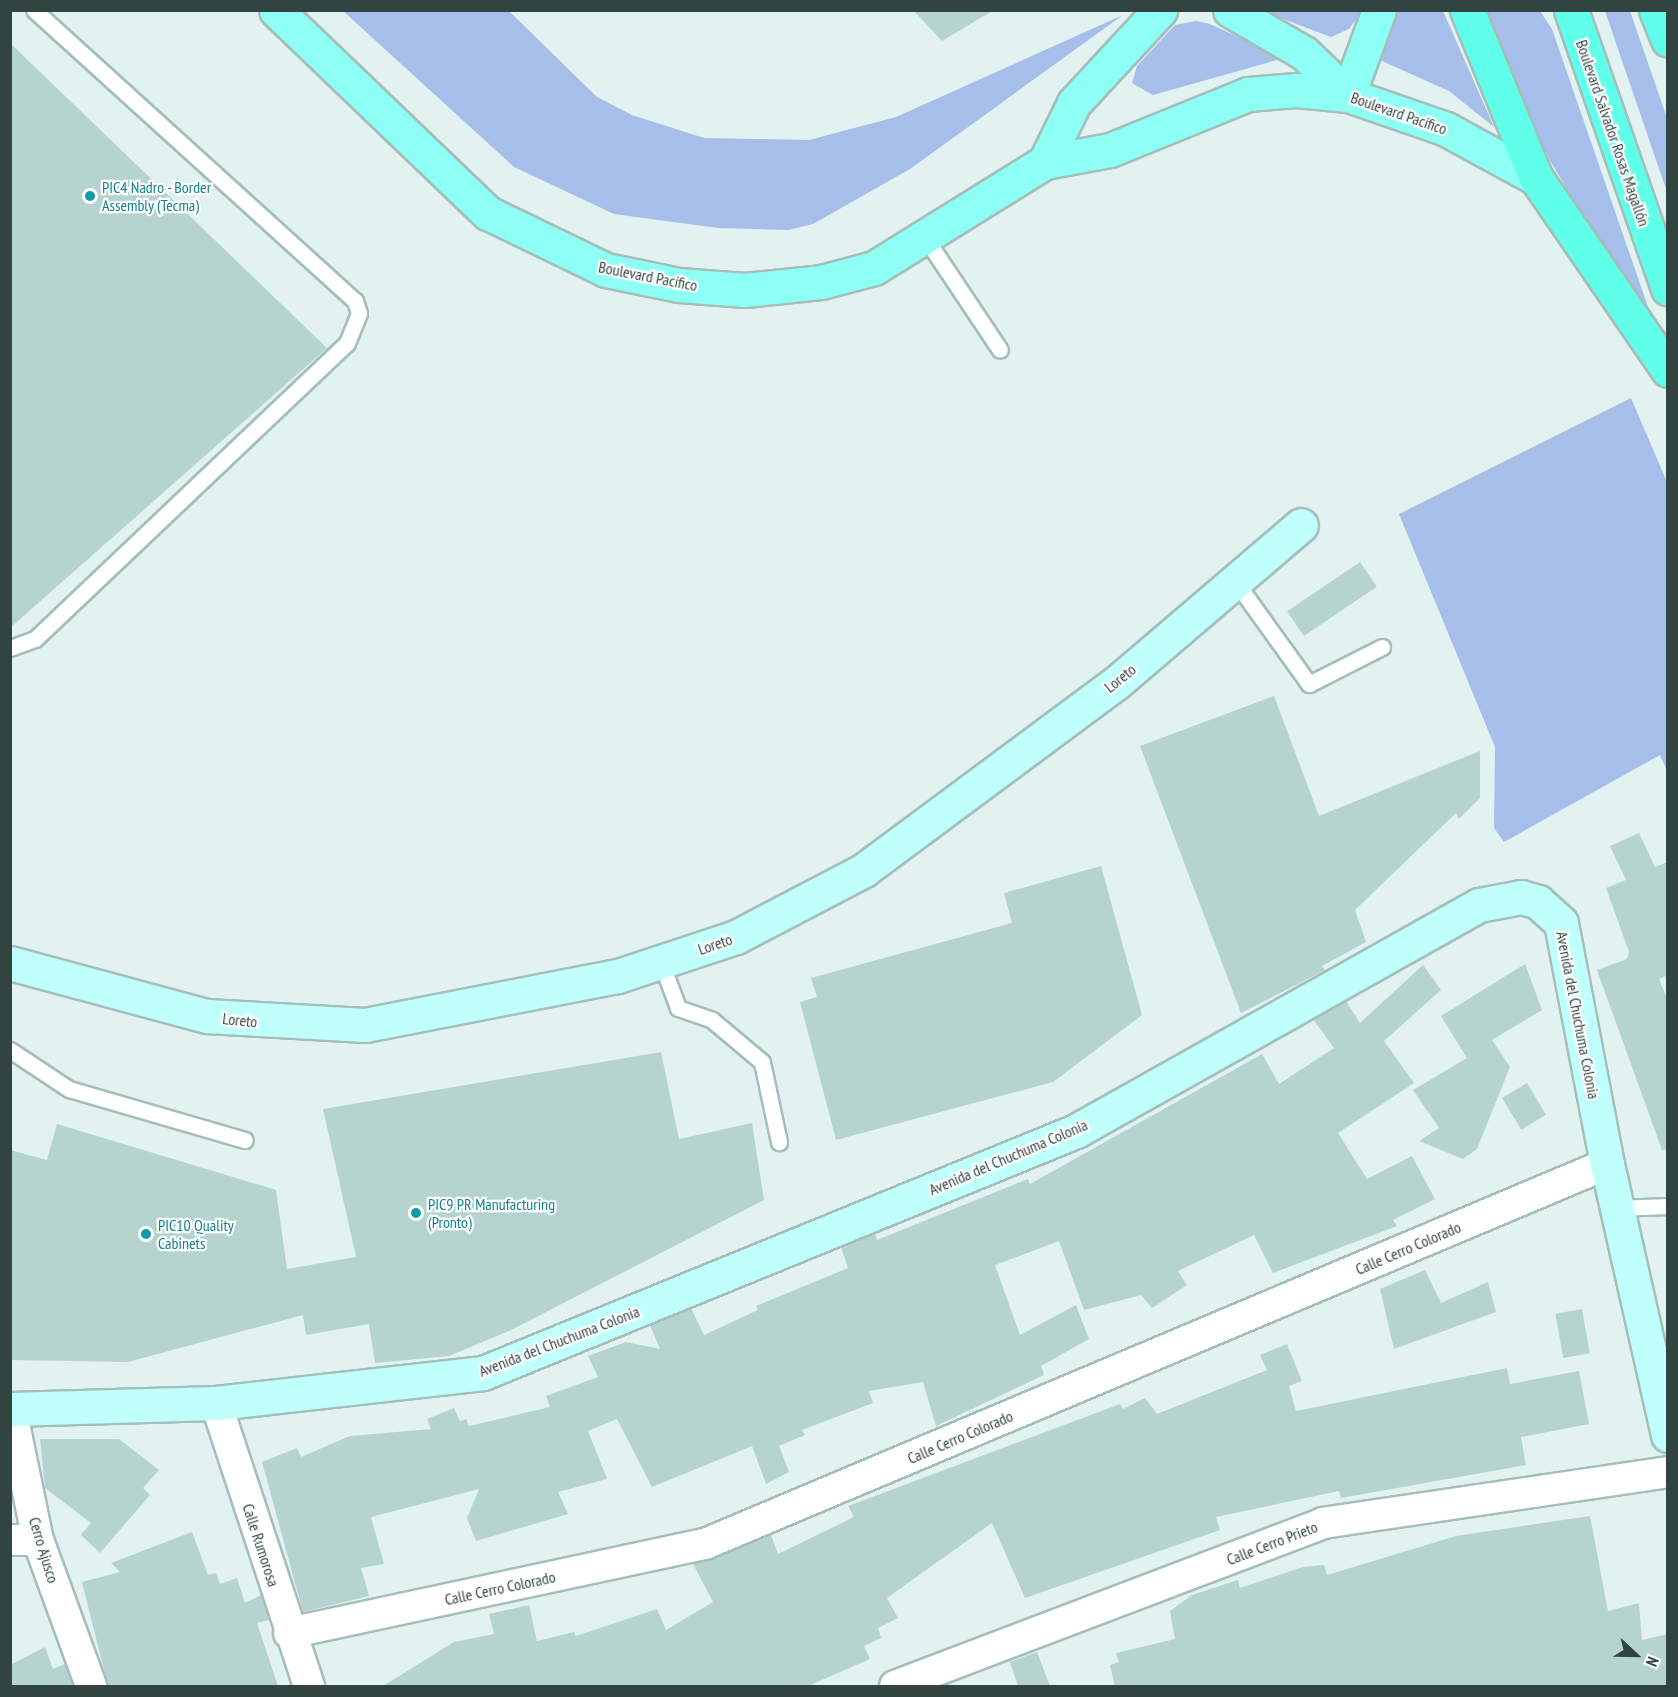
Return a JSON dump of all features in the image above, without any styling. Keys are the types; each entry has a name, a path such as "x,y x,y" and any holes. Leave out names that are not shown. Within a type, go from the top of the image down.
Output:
{"highway":[{"path":"1467,10 1536,178 1668,370"},
{"name":"Boulevard Salvador Rosas Magallón","path":"1571,10 1668,289"},
{"path":"1656,10 1668,40"}],"main road":[{"name":"Boulevard Pacífico","path":"276,10 488,213 606,270 744,290 821,282 874,268 1046,162 1110,150 1248,94 1296,90 1348,95 1446,129 1536,178"},
{"path":"1046,162 1074,103 1160,10"},
{"path":"1230,10 1304,53 1348,95 1379,10"}],"street":[{"name":"Loreto","path":"10,963 207,1016 365,1025 486,1006 661,962 735,937 864,870 1116,683 1300,525"},
{"name":"Avenida del Chuchuma Colonia","path":"11,1409 216,1403 483,1374 1076,1131 1479,905 1500,898 1538,902 1561,923 1616,1208 1668,1436"},
{"name":"Calle Cerro Colorado","path":"289,1634 705,1544 1607,1164"},
{"name":"Calle Rumorosa","path":"216,1403 289,1634 309,1686"},
{"name":"Cerro Ajusco","path":"11,1409 25,1540 91,1686"},
{"name":"Calle Cerro Prieto","path":"895,1686 1323,1523 1668,1472"}],"lane":[{"path":"10,648 35,639 347,342 359,313 355,301 34,10"},
{"path":"926,238 1000,350"},
{"path":"1235,581 1309,684 1383,647"},
{"path":"661,962 678,1008 712,1020 762,1062 779,1142"},
{"path":"10,1050 69,1089 245,1140"},
{"path":"1616,1208 1668,1206"}],"shaded area":[{"path":"343,11 509,11 597,97 632,115 704,138 809,140 896,117 1123,15 910,169 813,224 788,230 718,228 614,214 514,167"},
{"path":"1262,11 1362,11 1349,29 1331,37"},
{"path":"1396,11 1443,11 1494,127 1449,91 1373,57"},
{"path":"1483,11 1540,11 1552,29 1667,362 1540,143 1503,71"},
{"path":"1605,11 1630,11 1667,118 1667,192"},
{"path":"1196,21 1210,24 1284,58 1153,95 1132,83 1137,66 1175,25"},
{"path":"1631,398 1667,482 1667,771 1660,755 1504,842 1494,828 1495,747 1399,514"}],"building":[{"path":"913,10 994,10 942,41"},
{"name":"PIC4 Nadro - Border Assembly (Tecma)","path":"10,43 327,348 10,628"},
{"path":"1360,562 1377,587 1304,636 1287,611"},
{"path":"1274,696 1319,816 1480,751 1480,798 1459,819 1456,813 1355,910 1366,942 1322,966 1325,970 1241,1013 1140,746"},
{"path":"1639,833 1655,867 1668,862 1668,975 1659,979 1668,1001 1668,1149 1662,1150 1597,970 1627,959 1629,952 1606,888 1626,880 1610,846"},
{"path":"1101,866 1142,1015 1053,1082 836,1140 800,1002 817,997 811,978 1012,923 1004,893"},
{"path":"1525,964 1542,1010 1492,1040 1510,1067 1477,1149 1463,1159 1419,1141 1439,1128 1413,1090 1467,1058 1441,1016"},
{"path":"1423,965 1441,990 1384,1041 1414,1083 1338,1133 1367,1179 1412,1156 1435,1199 1393,1220 1397,1226 1273,1273 1254,1235 1178,1271 1187,1285 1152,1308 1141,1295 1084,1310 1059,1241 995,1265 1020,1335 1076,1305 1089,1339 1041,1366 1044,1375 936,1426 923,1382 869,1391 873,1403 802,1430 805,1435 779,1446 789,1472 766,1484 752,1446 652,1487 617,1419 588,1431 607,1479 558,1492 568,1514 476,1541 467,1518 479,1489 371,1517 384,1564 361,1568 369,1596 303,1612 262,1462 297,1448 301,1457 350,1436 431,1429 427,1419 454,1408 460,1421 466,1419 469,1426 550,1407 546,1396 598,1377 588,1356 626,1342 660,1349 650,1325 691,1308 704,1335 758,1310 756,1306 848,1268 841,1247 875,1234 877,1240 1028,1179 1030,1184 1262,1054 1279,1084 1334,1048 1313,1019 1346,1001 1360,1023"},
{"path":"661,1052 679,1139 752,1123 764,1200 511,1330 449,1356 375,1363 369,1324 306,1335 303,1315 128,1362 10,1360 10,1150 47,1160 57,1124 276,1190 287,1269 356,1257 323,1109"},
{"path":"1527,1083 1546,1115 1521,1130 1502,1098"},
{"path":"1425,1270 1441,1303 1488,1282 1496,1312 1394,1349 1380,1289"},
{"path":"1582,1309 1590,1353 1563,1358 1555,1314"},
{"path":"1287,1344 1302,1381 1289,1386 1296,1411 1507,1368 1510,1384 1579,1371 1589,1424 1521,1437 1526,1465 1341,1498 1339,1491 1216,1517 1220,1530 1025,1598 992,1523 887,1598 898,1618 878,1628 881,1638 864,1646 870,1659 808,1686 383,1686 454,1642 494,1634 489,1614 529,1605 537,1641 574,1632 576,1636 657,1609 666,1630 713,1602 693,1564 771,1535 778,1554 854,1517 848,1506 1120,1404 1123,1409 1145,1398 1157,1414 1267,1370 1260,1355"},
{"path":"40,1439 119,1439 159,1470 143,1488 150,1495 100,1553 81,1535 91,1523 45,1488"},
{"path":"1590,1516 1608,1611 1639,1603 1642,1640 1668,1634 1668,1686 1115,1686 1110,1665 1119,1662 1116,1653 1175,1639 1170,1611 1192,1595 1238,1580 1240,1588 1303,1567 1324,1565 1327,1575 1456,1536"},
{"path":"192,1532 208,1575 216,1573 220,1584 237,1578 245,1603 261,1595 269,1620 257,1623 278,1686 108,1686 82,1582 120,1572 111,1563"},
{"path":"45,1647 53,1669 65,1664 73,1686 10,1686 10,1665"},
{"path":"1037,1652 1050,1686 1018,1686 1010,1662"}],"place":[{"name":"PIC4 Nadro - Border Assembly (Tecma)","path":"90,196"},
{"name":"PIC9 PR Manufacturing (Pronto)","path":"416,1213"},
{"name":"PIC10 Quality Cabinets","path":"146,1234"}]}
